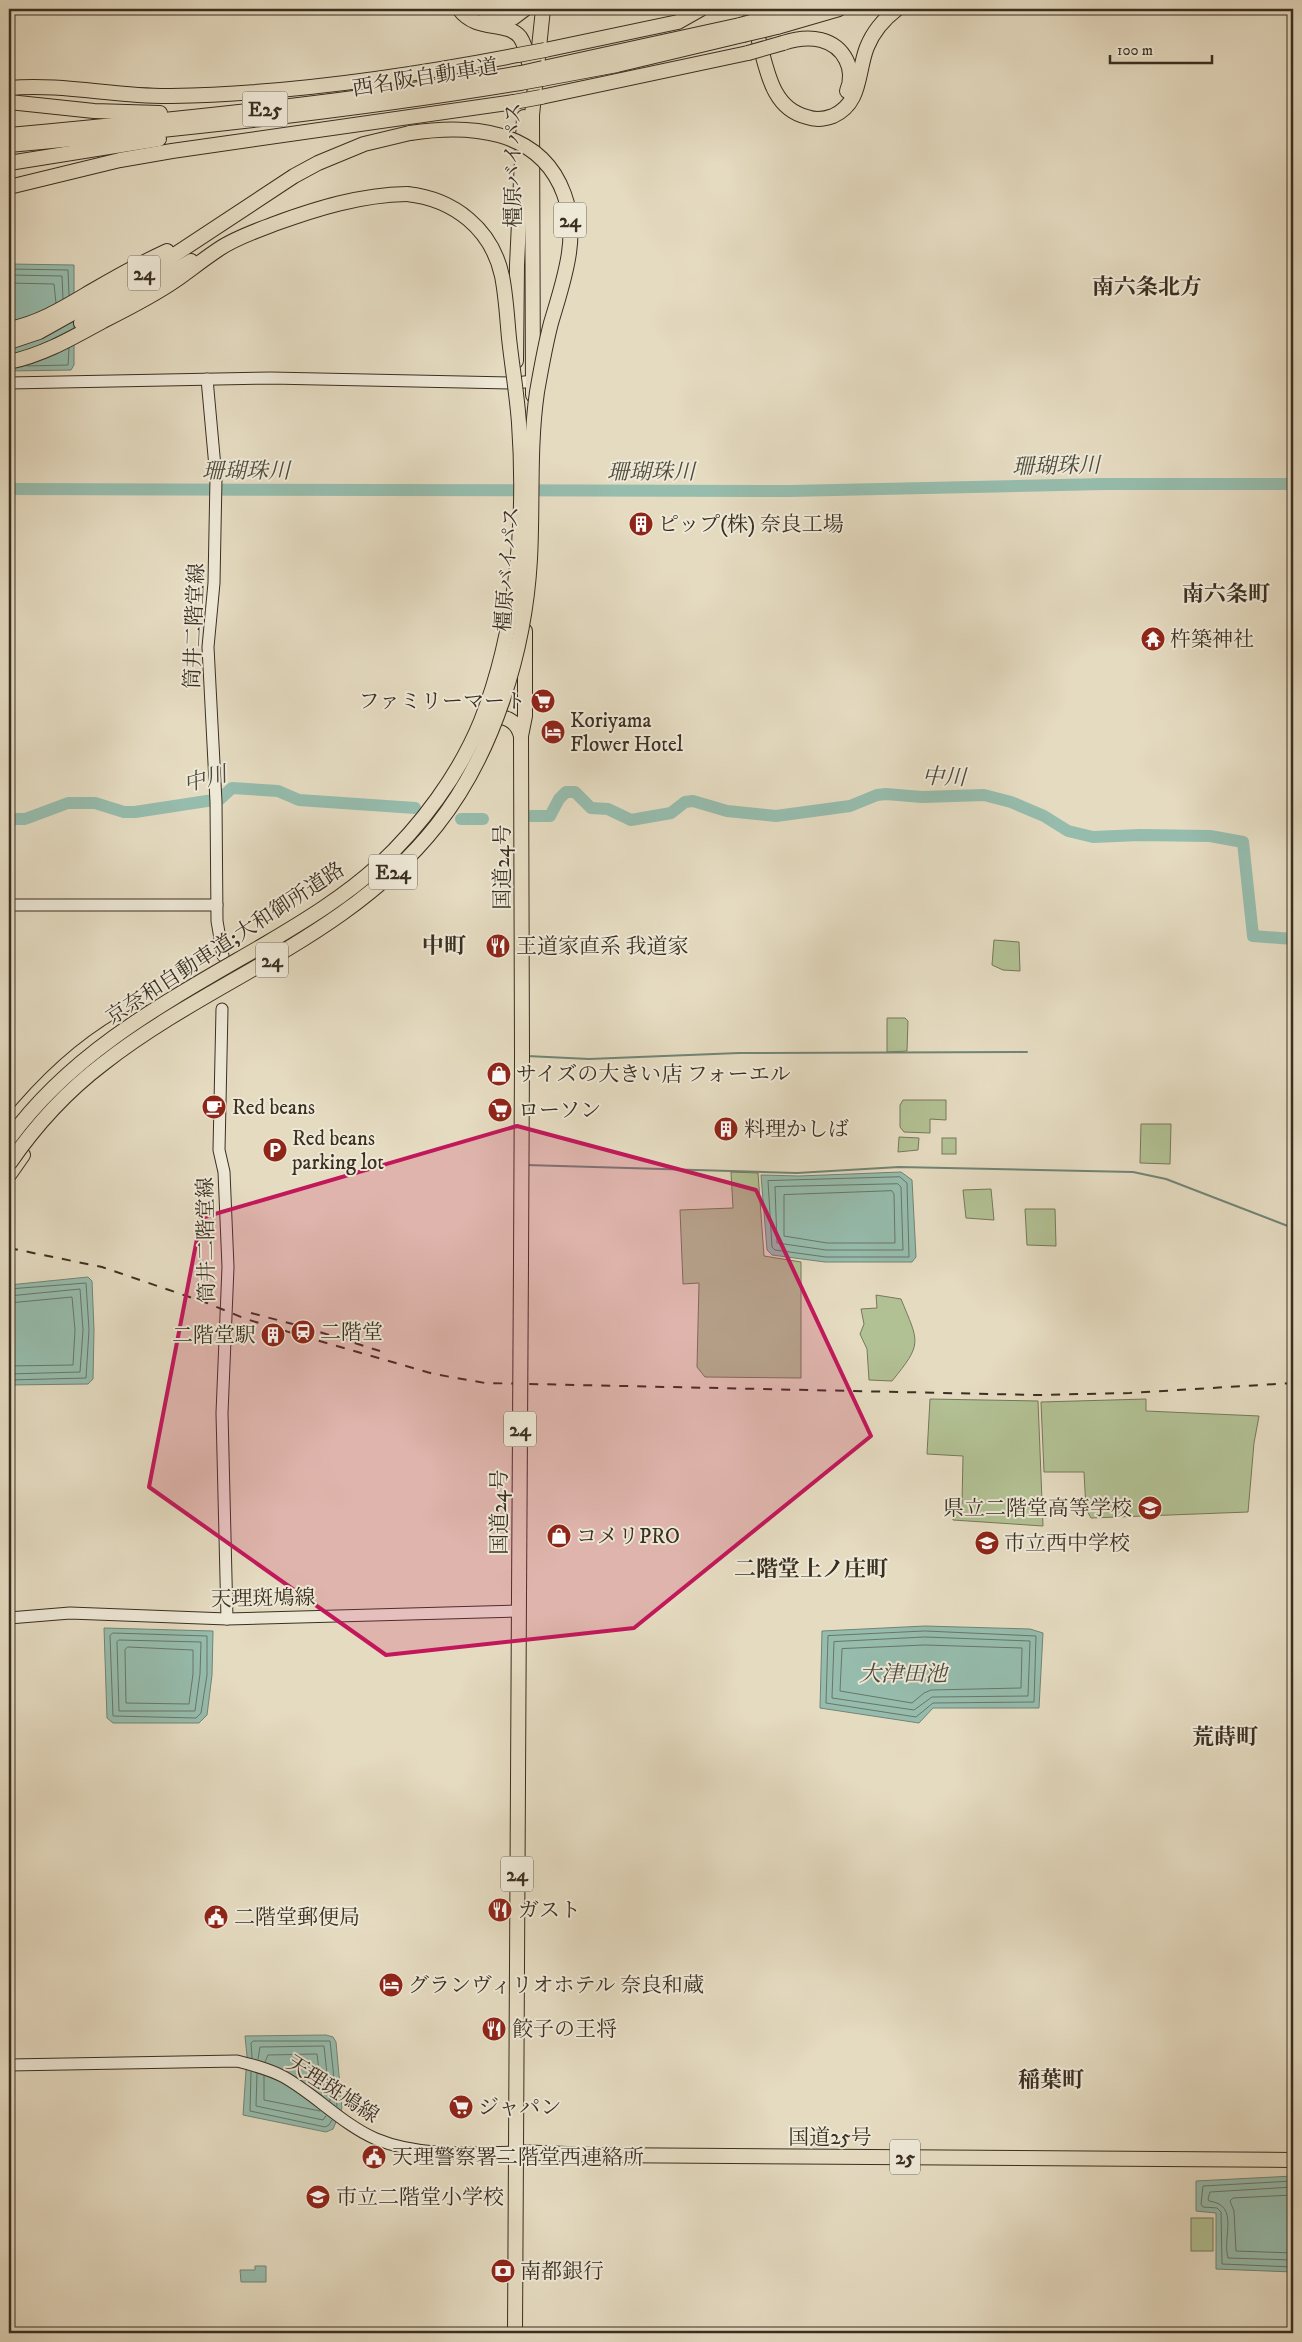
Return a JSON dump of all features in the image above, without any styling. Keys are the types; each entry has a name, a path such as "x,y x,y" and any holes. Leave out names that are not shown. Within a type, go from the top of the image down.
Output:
{"highway":[{"path":"459,9 472,21 516,33 524,46 522,69"},
{"path":"470,9 484,16 499,19 513,18 526,9"},
{"name":"橿原バイパス","path":"9,1125 30,1100 65,1065 119,1024 329,908 374,874 414,834 442,798 464,764 486,717 500,674 509,627 514,572 516,502 516,383 522,69 535,9"},
{"name":"24","path":"540,34 543,9"},
{"path":"540,34 548,9"},
{"path":"9,88 52,88 150,97 205,95 344,83 419,72 522,69 545,50 678,22 692,16 701,9"},
{"name":"西名阪自動車道","path":"775,22 800,9"},
{"name":"西名阪自動車道","path":"9,135 336,101 522,69 543,73 683,51 741,30 840,9"},
{"path":"9,187 120,160 172,151 541,97 748,53 783,43 811,38 821,40 839,49 848,62 851,78 847,93 842,99 828,108 819,110 803,108 791,100 776,75 763,40 769,79 783,104 805,117 814,119 830,117 851,102 858,86 868,46 877,29 897,9"},
{"name":"橿原バイパス","path":"9,1175 27,1148 70,1100 94,1078 138,1045 166,1018 311,939 352,912 393,878 415,857 463,797 488,749 502,716 524,631 531,554 533,502 532,114 540,34"},
{"name":"西名阪自動車道","path":"9,145 270,119 390,103 522,69"},
{"path":"9,102 94,111 152,113 216,111 336,101"},
{"path":"9,163 270,119"},
{"name":"24","path":"9,342 39,332 98,306 189,243 208,233 318,163 364,144 410,133 452,128 471,128 502,135 528,148 558,180 564,194 571,228 570,244 565,277 543,359 534,424"},
{"name":"京奈和自動車道;大和御所道路","path":"9,1139 38,1103 64,1077 111,1039 155,1009 290,930 351,888 402,842 443,790 470,745 481,721 504,640 514,590 519,537 519,423 505,292 498,260 492,246 472,222 455,209 435,199 407,194 366,197 341,202 255,232 220,248 190,266 98,306"},
{"path":"9,329 98,306"},
{"path":"9,352 42,342 98,306"},
{"path":"9,362 55,347 98,306"},
{"name":"京奈和自動車道;大和御所道路","path":"9,1164 50,1112 104,1063 135,1040 296,946 333,921 388,877 414,852 438,824 470,775 494,725 521,626 530,561 534,424"},
{"name":"24","path":"521,736 525,716 524,631"},
{"path":"486,717 502,716 517,725 521,736"},
{"name":"国道24号","path":"514,2333 522,1057 521,736"},
{"name":"国道25号","path":"516,2152 593,2155 1293,2160"}],"main road":[{"path":"9,382 207,379 516,383 533,381"},
{"name":"筒井二階堂線","path":"207,379 216,480 214,583 208,647 216,800 217,905 223,956"},
{"path":"9,906 217,905"},
{"name":"筒井二階堂線","path":"222,1009 220,1150 224,1172 228,1267 222,1413 227,1619"},
{"name":"天理斑鳩線","path":"9,1618 70,1613 227,1619 519,1611"},
{"name":"天理斑鳩線","path":"9,2065 225,2060 242,2062 270,2070 286,2078 343,2120 375,2139 402,2148 437,2151 516,2152"}],"highlighted area":[{"path":"517,1126 756,1190 871,1436 634,1628 386,1655 149,1487 201,1218"}],"shaded area":[{"path":"994,940 1019,942 1020,971 1003,970 992,965"},
{"path":"887,1018 905,1018 908,1021 907,1051 887,1052"},
{"path":"903,1100 946,1100 946,1120 930,1119 930,1133 904,1132 900,1127 900,1105"},
{"path":"1141,1124 1171,1124 1170,1164 1140,1163"},
{"path":"899,1137 919,1138 918,1150 898,1152"},
{"path":"942,1138 956,1138 956,1154 942,1154"},
{"path":"731,1172 758,1173 764,1256 801,1262 801,1378 705,1377 697,1367 699,1283 683,1284 680,1210 733,1208"},
{"path":"991,1189 994,1220 966,1218 963,1190"},
{"path":"1025,1209 1055,1209 1056,1246 1027,1245"},
{"path":"876,1295 901,1299 914,1334 913,1350 892,1381 869,1380 867,1349 860,1334 864,1324 861,1309 877,1308"},
{"path":"930,1399 1038,1401 1043,1526 953,1520 953,1505 962,1504 963,1456 927,1454"},
{"path":"1146,1399 1146,1411 1259,1416 1254,1443 1248,1512 1091,1518 1086,1509 1084,1472 1044,1472 1041,1402"},
{"path":"1191,2218 1213,2218 1213,2251 1191,2251"}],"water":[{"path":"9,264 74,265 74,365 71,370 9,371"},
{"path":"901,1172 912,1180 916,1257 912,1262 825,1262 772,1255 767,1250 761,1175 799,1176"},
{"path":"88,1277 92,1281 93,1379 88,1384 9,1385 9,1285"},
{"name":"大津田池","path":"925,1626 1030,1629 1043,1633 1039,1708 933,1708 919,1723 820,1708 822,1631"},
{"path":"104,1628 213,1631 212,1675 207,1715 199,1723 113,1723 107,1718"},
{"path":"326,2035 333,2037 336,2042 342,2108 333,2129 326,2132 243,2115 247,2056 245,2036"},
{"path":"1293,2176 1293,2272 1216,2269 1216,2213 1196,2211 1196,2181"},
{"path":"255,2266 266,2266 266,2282 241,2282 240,2270 255,2270"}],"waterway":[{"name":"珊瑚珠川","path":"9,489 789,491 1104,484 1293,484"},
{"name":"中川","path":"9,819 25,819 68,803 95,803 124,812 135,812 220,799 232,788 278,791 299,800 415,808"},
{"name":"中川","path":"531,816 550,816 559,799 566,792 575,792 591,808 608,809 631,820 671,813 685,802 693,801 727,811 776,816 850,806 877,795 886,794 922,797 984,795 1011,802 1044,816 1068,831 1093,837 1140,835 1210,836 1243,842 1253,936 1293,939"},
{"name":"中川","path":"461,819 483,819"},
{"path":"527,1056 589,1059 739,1053 1027,1052"},
{"path":"526,1165 797,1173 899,1167 1133,1172 1166,1179 1293,1228"}],"tunnel":[{"path":"759,11 766,39"}],"railway":[{"path":"9,1248 102,1267 207,1303 246,1319 302,1336 434,1374 485,1383 1037,1395 1130,1393 1293,1383"},
{"path":"251,1313 304,1327 380,1351"}],"place":[{"name":"ピップ(株) 奈良工場","path":"641,524"},
{"name":"杵築神社","path":"1153,639"},
{"name":"ファミリーマート","path":"543,701"},
{"name":"Koriyama Flower Hotel","path":"553,732"},
{"name":"王道家直系 我道家","path":"498,946"},
{"name":"サイズの大きい店 フォーエル","path":"499,1074"},
{"name":"Red beans","path":"214,1107"},
{"name":"ローソン","path":"500,1110"},
{"name":"料理かしば","path":"726,1129"},
{"name":"Red beans parking lot","path":"275,1150"},
{"name":"二階堂","path":"303,1332"},
{"name":"二階堂駅","path":"273,1335"},
{"name":"県立二階堂高等学校","path":"1150,1508"},
{"name":"コメリPRO","path":"559,1536"},
{"name":"市立西中学校","path":"987,1543"},
{"name":"ガスト","path":"500,1910"},
{"name":"二階堂郵便局","path":"216,1917"},
{"name":"グランヴィリオホテル 奈良和蔵","path":"391,1985"},
{"name":"餃子の王将","path":"494,2029"},
{"name":"ジャパン","path":"461,2107"},
{"name":"天理警察署二階堂西連絡所","path":"374,2157"},
{"name":"市立二階堂小学校","path":"318,2197"},
{"name":"南都銀行","path":"503,2271"}],"district":[{"name":"南六条北方","path":"1147,286"},
{"name":"南六条町","path":"1226,593"},
{"name":"中町","path":"444,945"},
{"name":"二階堂上ノ庄町","path":"811,1568"},
{"name":"荒蒔町","path":"1225,1736"},
{"name":"稲葉町","path":"1051,2079"}]}
